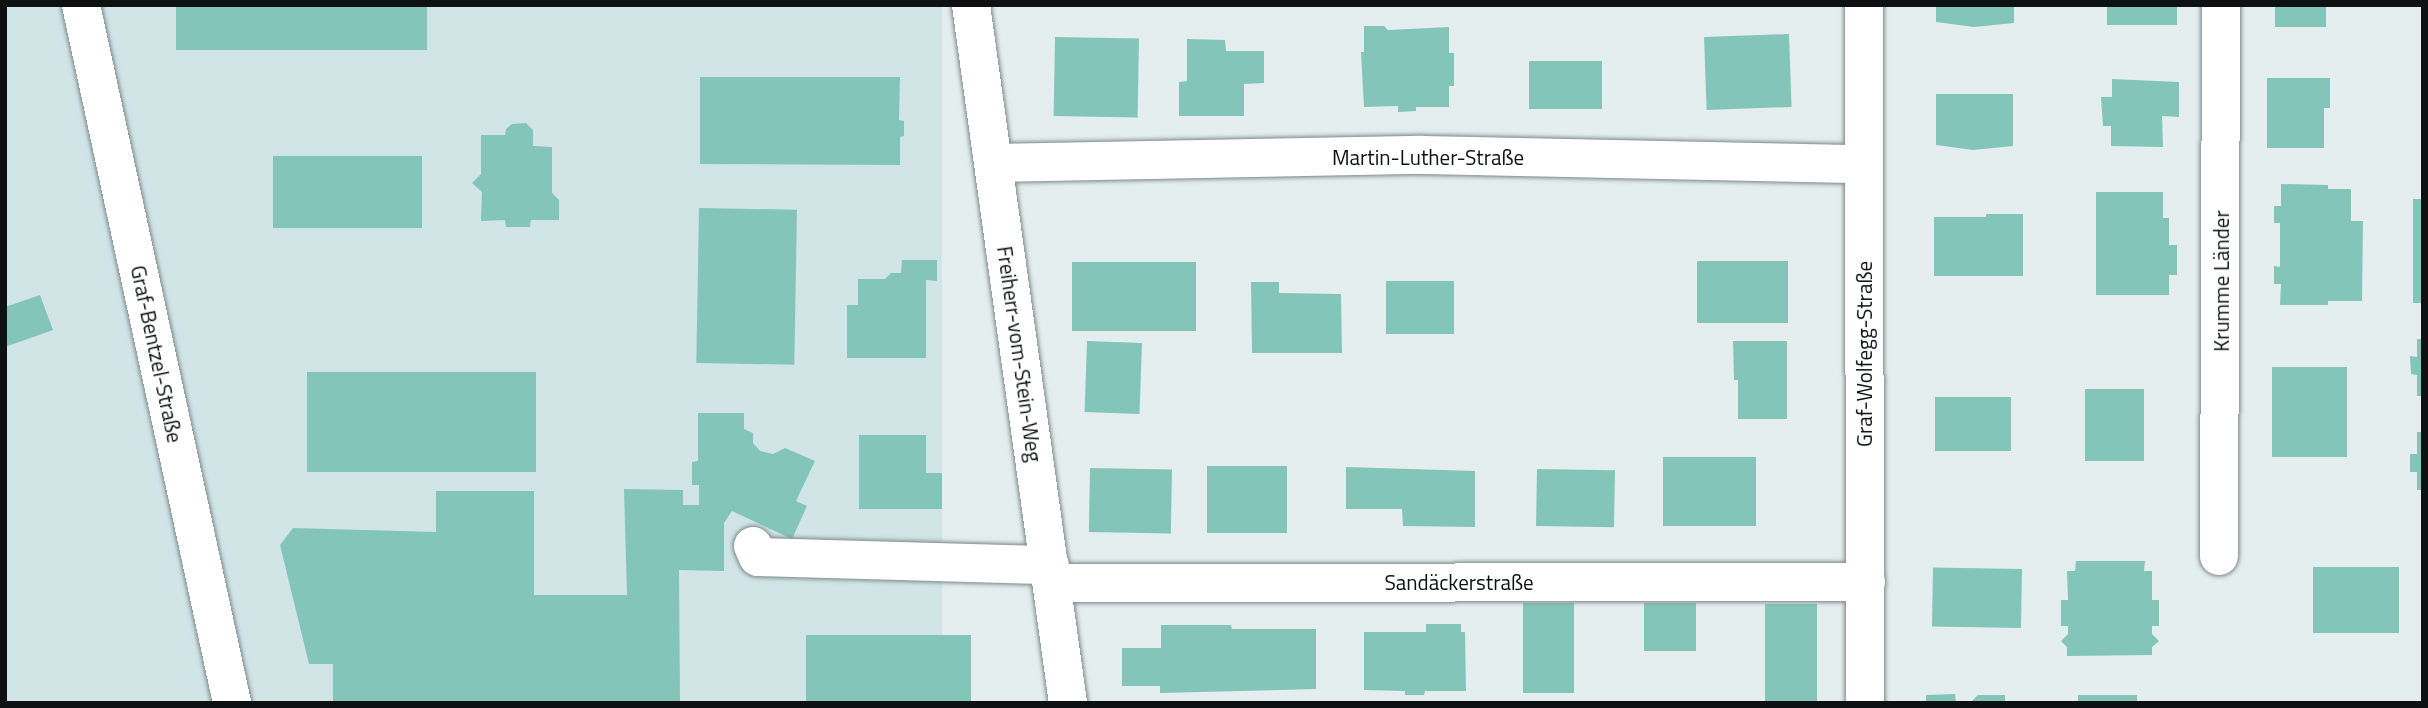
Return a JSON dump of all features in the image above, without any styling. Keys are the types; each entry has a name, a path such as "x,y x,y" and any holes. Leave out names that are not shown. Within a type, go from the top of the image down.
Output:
{"street":[{"name":"Graf-Bentzel-Straße","path":"81,5 232,703"},
{"name":"Freiherr-vom-Stein-Weg","path":"971,5 1068,703"},
{"name":"Graf-Wolfegg-Straße","path":"1864,5 1864,703"},
{"name":"Krumme Länder","path":"2219,556 2221,5"},
{"name":"Martin-Luther-Straße","path":"993,163 1422,155 1863,164"},
{"name":"Sandäckerstraße","path":"753,546 758,557 1051,574 1866,582"}],"shaded area":[{"path":"5,5 942,5 942,703 5,703"}],"building":[{"path":"176,5 427,5 427,50 176,50"},
{"path":"1936,5 2014,5 2014,23 1974,27 1936,22"},
{"path":"2107,5 2177,5 2177,25 2107,25"},
{"path":"2275,5 2326,5 2326,27 2275,27"},
{"path":"1364,26 1384,26 1388,30 1449,27 1449,53 1454,53 1454,86 1449,86 1449,107 1416,107 1416,111 1398,112 1398,106 1364,107 1361,52 1364,52"},
{"path":"1789,34 1792,107 1707,110 1704,37"},
{"path":"1055,37 1139,38 1138,117 1054,116"},
{"path":"1187,39 1225,40 1226,51 1264,51 1264,83 1244,84 1244,116 1179,116 1179,82 1187,81"},
{"path":"1529,61 1602,61 1602,109 1529,109"},
{"path":"700,77 900,77 899,120 904,121 904,136 900,137 900,165 700,164"},
{"path":"2267,78 2330,78 2330,108 2324,108 2324,148 2267,148"},
{"path":"2112,79 2179,82 2179,117 2162,116 2163,147 2111,146 2111,126 2103,126 2101,97 2112,97"},
{"path":"1936,94 2013,94 2013,146 1973,150 1936,145"},
{"path":"526,123 533,130 533,146 552,147 552,193 559,200 559,220 531,220 530,227 506,227 505,220 481,221 482,192 472,183 481,174 481,135 505,135 506,129 512,124"},
{"path":"273,156 422,156 422,228 273,228"},
{"path":"2281,184 2328,185 2328,189 2351,189 2351,221 2363,221 2362,301 2328,301 2328,305 2280,305 2281,284 2274,284 2274,266 2280,267 2280,223 2274,223 2274,206 2281,206"},
{"path":"2096,192 2163,192 2163,218 2169,218 2169,245 2177,245 2177,275 2169,275 2169,295 2096,295"},
{"path":"2413,199 2423,199 2423,303 2413,303"},
{"path":"699,208 797,210 794,365 696,363"},
{"path":"1986,214 2023,214 2023,276 1934,276 1934,217 1986,217"},
{"path":"902,260 937,260 937,281 926,280 926,358 847,358 847,305 858,305 858,279 885,279 891,273 901,273"},
{"path":"1697,261 1788,261 1788,323 1697,323"},
{"path":"1072,262 1196,262 1196,331 1072,331"},
{"path":"1386,281 1454,281 1454,334 1386,334"},
{"path":"1251,282 1279,282 1279,293 1341,294 1342,353 1252,353"},
{"path":"40,295 53,330 5,347 5,307"},
{"path":"2417,339 2423,339 2423,396 2417,396 2417,375 2411,374 2410,356 2417,357"},
{"path":"1087,341 1142,343 1140,414 1085,412"},
{"path":"1733,341 1787,341 1787,419 1738,419 1738,380 1734,380"},
{"path":"2272,367 2347,367 2347,457 2272,457"},
{"path":"307,372 536,372 536,472 307,472"},
{"path":"2085,389 2144,389 2144,461 2085,461"},
{"path":"1935,397 2011,397 2011,451 1935,451"},
{"path":"698,413 744,413 744,429 753,433 753,443 760,451 773,454 785,448 815,461 796,501 807,506 792,539 732,511 724,523 724,571 679,570 680,703 333,703 333,664 309,664 280,545 293,528 436,532 436,491 534,491 534,595 627,595 624,489 683,490 683,505 699,505 699,485 692,485 692,462 698,461"},
{"path":"2417,432 2423,432 2423,490 2417,490 2417,472 2410,472 2410,454 2417,454"},
{"path":"859,435 926,435 926,473 942,473 942,509 859,509"},
{"path":"1663,457 1756,457 1756,526 1663,526"},
{"path":"1207,466 1287,466 1287,533 1207,533"},
{"path":"1346,467 1475,471 1475,527 1403,526 1402,509 1346,509"},
{"path":"1090,468 1172,469 1171,533 1089,532"},
{"path":"1537,469 1615,470 1614,527 1536,526"},
{"path":"2076,561 2145,561 2144,571 2152,571 2152,600 2159,600 2159,626 2152,626 2152,634 2159,641 2152,647 2152,655 2067,656 2067,647 2061,641 2068,634 2068,626 2061,626 2061,600 2068,600 2067,571 2075,571"},
{"path":"1933,567 2022,569 2021,628 1932,626"},
{"path":"2313,567 2399,567 2399,633 2313,633"},
{"path":"1523,603 1574,603 1574,693 1523,693"},
{"path":"1644,603 1696,603 1696,651 1644,651"},
{"path":"1765,604 1817,604 1817,703 1765,703"},
{"path":"1426,624 1461,624 1461,632 1465,632 1466,691 1425,691 1424,695 1405,695 1405,691 1364,690 1364,632 1426,632"},
{"path":"1161,625 1231,625 1232,629 1316,629 1316,689 1160,693 1160,686 1122,686 1122,648 1161,648"},
{"path":"806,635 971,635 971,703 806,703"},
{"path":"1955,694 1956,703 1926,703 1926,695"},
{"path":"1978,695 2005,695 2005,703 1970,703"},
{"path":"2078,695 2137,695 2137,703 2078,703"}]}
